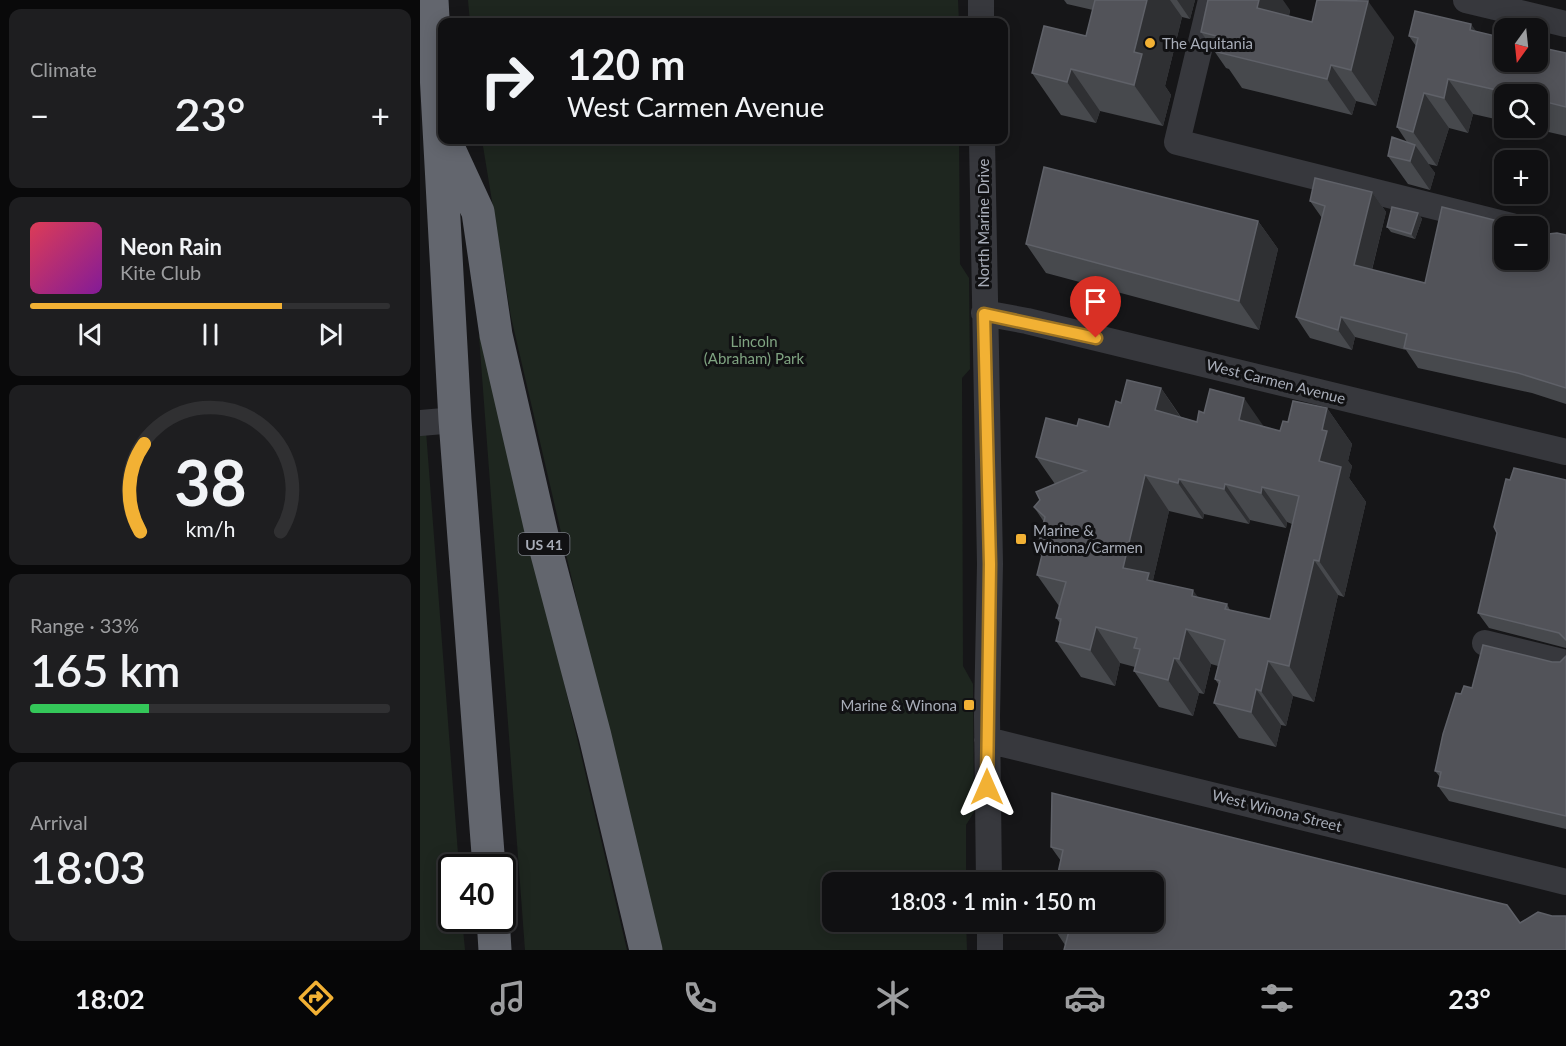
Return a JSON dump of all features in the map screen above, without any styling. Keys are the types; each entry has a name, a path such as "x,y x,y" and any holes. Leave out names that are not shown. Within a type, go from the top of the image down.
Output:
{"highway":[{"name":"US 41","path":"432,0 438,82"},
{"path":"442,144 455,420 488,854"},
{"name":"US 41","path":"446,144 478,212 496,334 542,535 595,736 646,950"},
{"path":"494,932 495,950"}],"street":[{"path":"981,0 981,18"},
{"path":"1211,0 1177,142 1494,221"},
{"path":"1466,0 1566,24"},
{"name":"North Marine Drive","path":"982,144 990,564 987,740 989,872"},
{"name":"West Carmen Avenue","path":"984,314 1039,324 1566,452"},
{"path":"420,423 455,420"},
{"path":"1485,643 1566,663"},
{"name":"West Winona Street","path":"987,740 1566,882"},
{"path":"990,932 990,950"}],"green space":[{"path":"468,0 958,0 959,18 470,18"},
{"name":"Lincoln (Abraham) Park","path":"483,144 959,144 960,264 969,278 970,369 962,378 963,666 973,684 974,812 966,825 966,872 822,872 822,932 966,932 967,950 658,950 511,317"},
{"path":"482,335 627,950 525,950 479,336"},
{"path":"426,431 458,854 438,854 438,932 463,932 465,950 420,950 420,432"}],"building":[{"path":"1095,0 1147,0 1134,52 1142,54 1134,85 1071,69 1067,82 1032,73 1044,26 1086,36"},
{"path":"1208,0 1259,0 1257,8 1312,22 1317,0 1368,1 1351,70 1331,65 1327,79 1217,52 1220,37 1201,32"},
{"path":"1415,11 1471,24 1470,30 1494,36 1494,72 1548,72 1548,49 1566,53 1566,107 1548,102 1548,84 1494,84 1494,89 1448,79 1444,98 1424,93 1413,132 1397,127 1418,38 1409,36"},
{"path":"1392,137 1415,145 1410,161 1388,156"},
{"path":"1044,167 1258,221 1239,301 1026,244"},
{"path":"1315,178 1372,192 1354,265 1425,283 1442,207 1494,220 1494,270 1548,270 1548,234 1566,235 1566,388 1518,373 1404,348 1407,334 1341,317 1338,330 1296,317 1325,206 1310,201"},
{"path":"1392,207 1418,213 1411,234 1387,227"},
{"path":"1127,380 1161,388 1155,410 1197,422 1199,411 1204,413 1210,389 1244,398 1239,420 1280,431 1283,421 1288,422 1293,401 1327,408 1322,430 1327,431 1319,461 1341,467 1319,561 1314,560 1289,666 1268,661 1261,691 1256,689 1251,712 1214,703 1220,681 1215,679 1225,640 1186,629 1179,659 1174,658 1168,680 1134,671 1140,649 1134,648 1137,638 1096,627 1090,650 1056,641 1061,619 1056,618 1066,582 1037,575 1043,551 1037,550 1045,517 1034,507 1040,500 1036,492 1086,471 1036,457 1046,418 1077,426 1079,419 1109,427 1116,401 1121,403","holes":["1145,475 1178,483 1179,479 1224,489 1225,484 1261,493 1262,487 1299,496 1270,619 1225,609 1227,604 1192,596 1193,590 1147,580 1149,573 1123,568"]},
{"path":"1514,468 1566,480 1566,640 1559,633 1478,613 1497,533 1494,527 1506,479 1510,480"},
{"path":"1483,645 1552,662 1560,662 1566,656 1566,816 1438,786 1441,772 1435,771 1443,734 1456,693 1461,694 1464,686 1472,688"},
{"path":"1052,793 1507,905 1520,923 1538,912 1552,916 1566,916 1566,950 1064,950 1069,932 1164,932 1164,872 1058,872 1063,850 1051,847"}],"place":[{"name":"The Aquitania","path":"1150,43"},
{"name":"Marine & Winona/Carmen","path":"1021,539"},
{"name":"Marine & Winona","path":"969,705"}],"route":[{"path":"987,787 990,564 984,314 1027,321 1096,338"}]}
